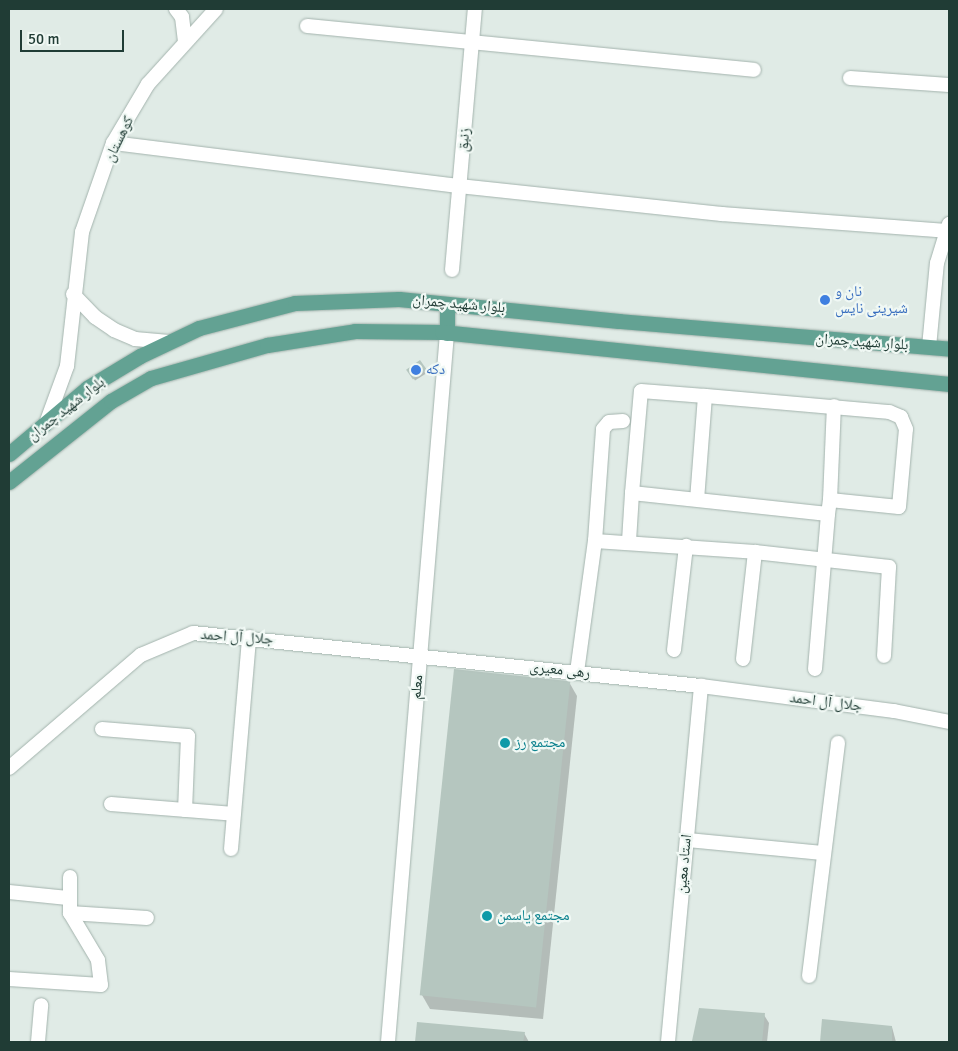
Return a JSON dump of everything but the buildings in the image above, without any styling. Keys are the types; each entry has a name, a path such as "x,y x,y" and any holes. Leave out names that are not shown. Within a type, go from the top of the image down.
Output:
{"main road":[{"name":"بلوار شهید چمران","path":"9,454 87,388 169,342 200,328 294,303 398,299 949,349"},
{"path":"447,304 447,333"},
{"name":"بلوار شهید چمران","path":"9,482 111,400 151,378 267,344 355,330 447,333 949,384"}],"street":[{"path":"176,9 183,23 185,40"},
{"name":"کوهستان","path":"47,421 67,366 73,294 82,232 114,143 148,84 185,40 216,9"},
{"name":"زنبق","path":"452,270 475,9"},
{"path":"307,26 754,70"},
{"path":"850,78 949,85"},
{"path":"114,143 460,186 722,214 948,229 937,263 929,347"},
{"path":"73,294 95,317 114,330 135,339 169,342"},
{"name":"معلم","path":"388,1042 447,333"},
{"path":"629,541 632,493 641,391 889,412 901,417 906,429 900,507 829,507 632,493"},
{"path":"697,499 705,396"},
{"path":"815,669 823,559 829,507 834,406"},
{"path":"577,672 595,541 603,429 609,422 623,421"},
{"path":"595,541 629,541 755,552 889,567 884,656"},
{"path":"674,650 686,546"},
{"path":"742,659 755,552"},
{"name":"جلال آل احمد","path":"9,768 141,656 193,633 250,637 420,655"},
{"path":"231,849 250,637"},
{"name":"رهی معیری","path":"420,655 701,686"},
{"name":"جلال آل احمد","path":"701,686 894,711 949,722"},
{"name":"استاد معین","path":"668,1042 701,686"},
{"path":"102,729 188,736 184,810"},
{"path":"809,976 838,743"},
{"path":"111,804 234,814"},
{"path":"687,840 823,854"},
{"path":"9,979 101,985 98,960 70,913 68,898 70,877"},
{"path":"9,892 68,898"},
{"path":"70,913 147,918"},
{"path":"38,1042 41,1005"}],"place":[{"name":"نان و شیرینی نایس","path":"825,300"},
{"name":"دکه","path":"416,370"},
{"name":"مجتمع رز","path":"505,743"},
{"name":"مجتمع یاسمن","path":"487,916"}]}
